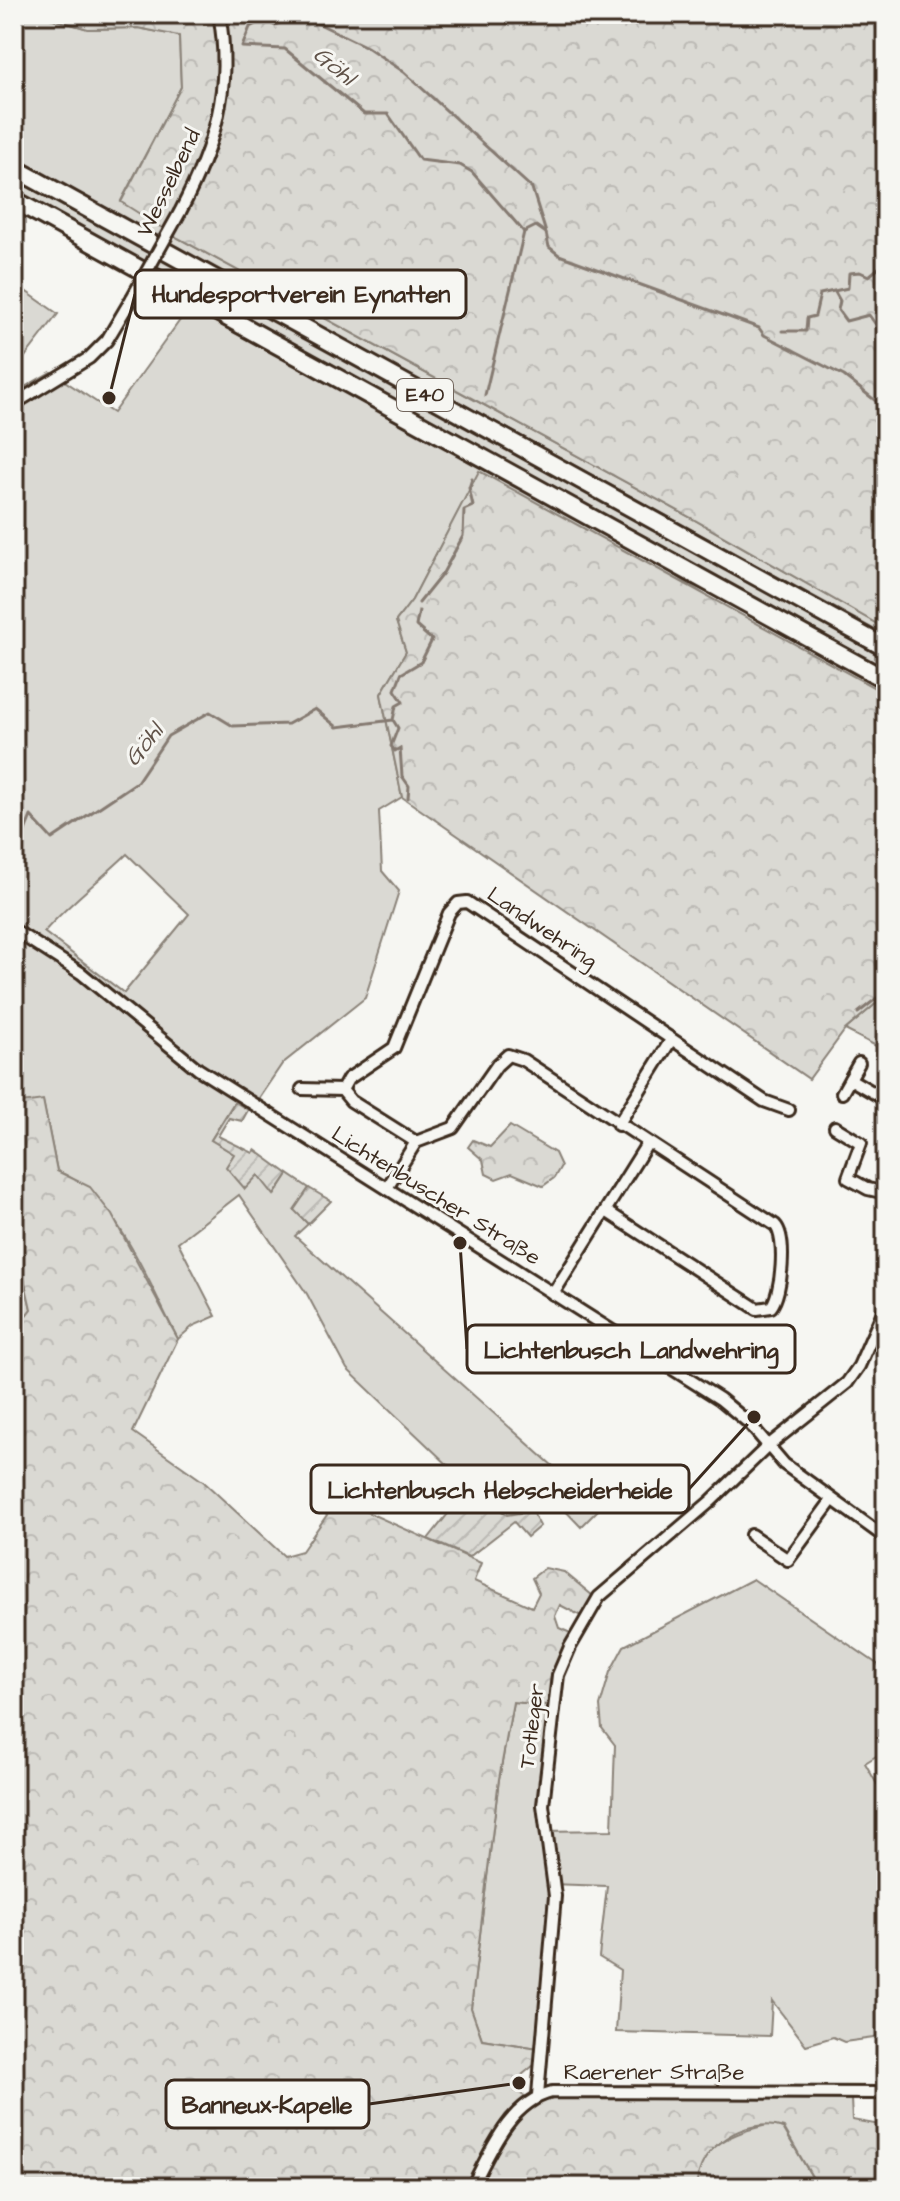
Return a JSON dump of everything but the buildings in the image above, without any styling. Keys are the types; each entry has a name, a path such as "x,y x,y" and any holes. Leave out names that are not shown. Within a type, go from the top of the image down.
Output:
{"highway":[{"name":"E40","path":"14,168 886,648"},
{"name":"E40","path":"14,200 886,680"}],"street":[{"name":"Wesselbend","path":"14,404 89,358 107,340 180,212 212,146 220,118 225,59 219,14"},
{"name":"Landwehring","path":"342,1090 348,1079 394,1048 449,913 458,903 474,905 764,1101 789,1110"},
{"name":"Lichtenbuscher Straße","path":"14,930 81,973 198,1069 728,1404 784,1464 886,1538"},
{"path":"618,1125 671,1040"},
{"path":"387,1188 416,1142 453,1128 497,1065 508,1055 523,1060 780,1230 778,1298 771,1307 757,1309 606,1211"},
{"path":"842,1093 859,1063"},
{"path":"850,1079 886,1100"},
{"path":"302,1089 342,1090 351,1101 416,1142"},
{"path":"835,1127 861,1143 848,1178 868,1189 886,1193"},
{"path":"553,1294 647,1144"},
{"name":"Totleger","path":"538,2095 555,1896 543,1805 558,1675 577,1631 599,1597 711,1501 768,1446 853,1375 886,1305"},
{"path":"751,1535 788,1560 832,1500"},
{"name":"Raerener Straße","path":"472,2187 508,2124 538,2095 581,2090 886,2093"}],"green space":[{"path":"14,14 36,14 88,29 138,28 179,36 181,87 121,201 178,238 695,520 886,629 886,636 14,158"},
{"path":"36,14 886,14 886,629 695,520 178,238 121,202 181,87 179,36 138,28 88,29"},
{"path":"14,174 886,655 886,675 14,195"},
{"path":"14,283 58,314 14,371"},
{"path":"148,285 661,566 705,595 479,472 412,600 396,621 406,652 381,694 402,797 379,811 382,871 399,891 365,998 282,1064 257,1101 241,1091 211,1140 234,1154 245,1188 258,1175 275,1194 288,1174 309,1188 295,1210 308,1224 295,1236 600,1508 581,1527 561,1506 507,1515 470,1486 347,1369 307,1294 239,1195 178,1242 216,1316 193,1326 178,1339 143,1268 114,1220 97,1199 57,1171 43,1101 14,1104 14,393 51,372 113,413 183,316","holes":["127,854 189,914 124,993 44,932"]},
{"path":"479,471 886,694 886,995 845,1030 809,1079 402,797 381,694 406,652 396,621 412,600"},
{"path":"886,995 886,1051 845,1030"},
{"path":"43,1100 57,1171 90,1187 112,1215 178,1339 133,1432 204,1482 284,1556 302,1551 338,1499 481,1563 474,1581 532,1607 539,1593 532,1578 545,1568 564,1572 593,1596 581,1616 560,1605 555,1616 559,1628 573,1634 554,1672 547,1705 513,1702 499,1779 471,2008 482,2039 538,2048 534,2065 516,2080 515,2091 538,2103 572,2094 851,2099 852,2120 886,2126 886,2187 818,2187 784,2128 769,2125 740,2131 714,2148 699,2172 697,2187 14,2187 14,1331 31,1309 14,1234 14,1104"},
{"path":"235,1102 248,1110 242,1121 229,1118 218,1136 253,1153 255,1150 288,1174 274,1195 258,1175 245,1189 226,1167 234,1154 211,1140"},
{"path":"510,1126 555,1153 561,1166 554,1178 543,1186 512,1173 496,1179 486,1174 483,1160 468,1147 473,1140 490,1147"},
{"path":"309,1188 331,1201 308,1224 294,1210"},
{"path":"14,1234 31,1309 14,1331"},
{"path":"470,1486 507,1515 532,1511 540,1526 527,1537 514,1522 469,1557 428,1539"},
{"path":"753,1579 886,1670 886,1750 865,1763 886,1800 886,2031 881,2037 844,2042 833,2037 806,2045 772,2001 770,2036 616,2032 620,1970 599,1957 607,1886 550,1884 538,2048 482,2039 471,2008 499,1779 513,1702 547,1705 541,1831 612,1830 615,1745 602,1728 600,1706 610,1672 624,1646"},
{"path":"772,2124 783,2128 818,2187 697,2187 698,2173 711,2150 733,2136"}],"waterway":[{"name":"Göhl","path":"103,14 191,20"},
{"name":"Göhl","path":"524,232 472,172 460,165 420,160 388,114 364,114 285,49 242,47 250,27 263,20 274,25 296,17 311,20 367,47 404,72 532,188 546,233"},
{"name":"Göhl","path":"524,232 536,226 546,233 549,247 559,255 759,328 764,335 844,376 886,409"},
{"name":"Göhl","path":"485,395 524,232"},
{"name":"Göhl","path":"782,331 806,331 807,318 815,316 820,294 848,288 849,273 860,272 869,276 886,262"},
{"name":"Göhl","path":"835,292 840,301 838,310 846,321 869,315 886,339"},
{"name":"Göhl","path":"419,603 443,573 463,536 464,510 473,506 469,488 472,479"},
{"name":"Göhl","path":"14,858 31,816 52,839 137,782 168,736 210,712 233,726 288,724 315,709 337,727 393,720 396,706 403,702 395,690 401,674 421,662 432,640 416,626 419,611"},
{"path":"393,720 398,728 391,746 395,751 400,748 402,776 409,786 408,798"},
{"name":"Göhl","path":"858,1013 886,991"}],"place":[{"name":"Hundesportverein Eynatten","path":"109,398"},
{"name":"Lichtenbusch Landwehring","path":"460,1243"},
{"name":"Lichtenbusch Hebscheiderheide","path":"754,1417"},
{"name":"Banneux-Kapelle","path":"519,2083"}]}
